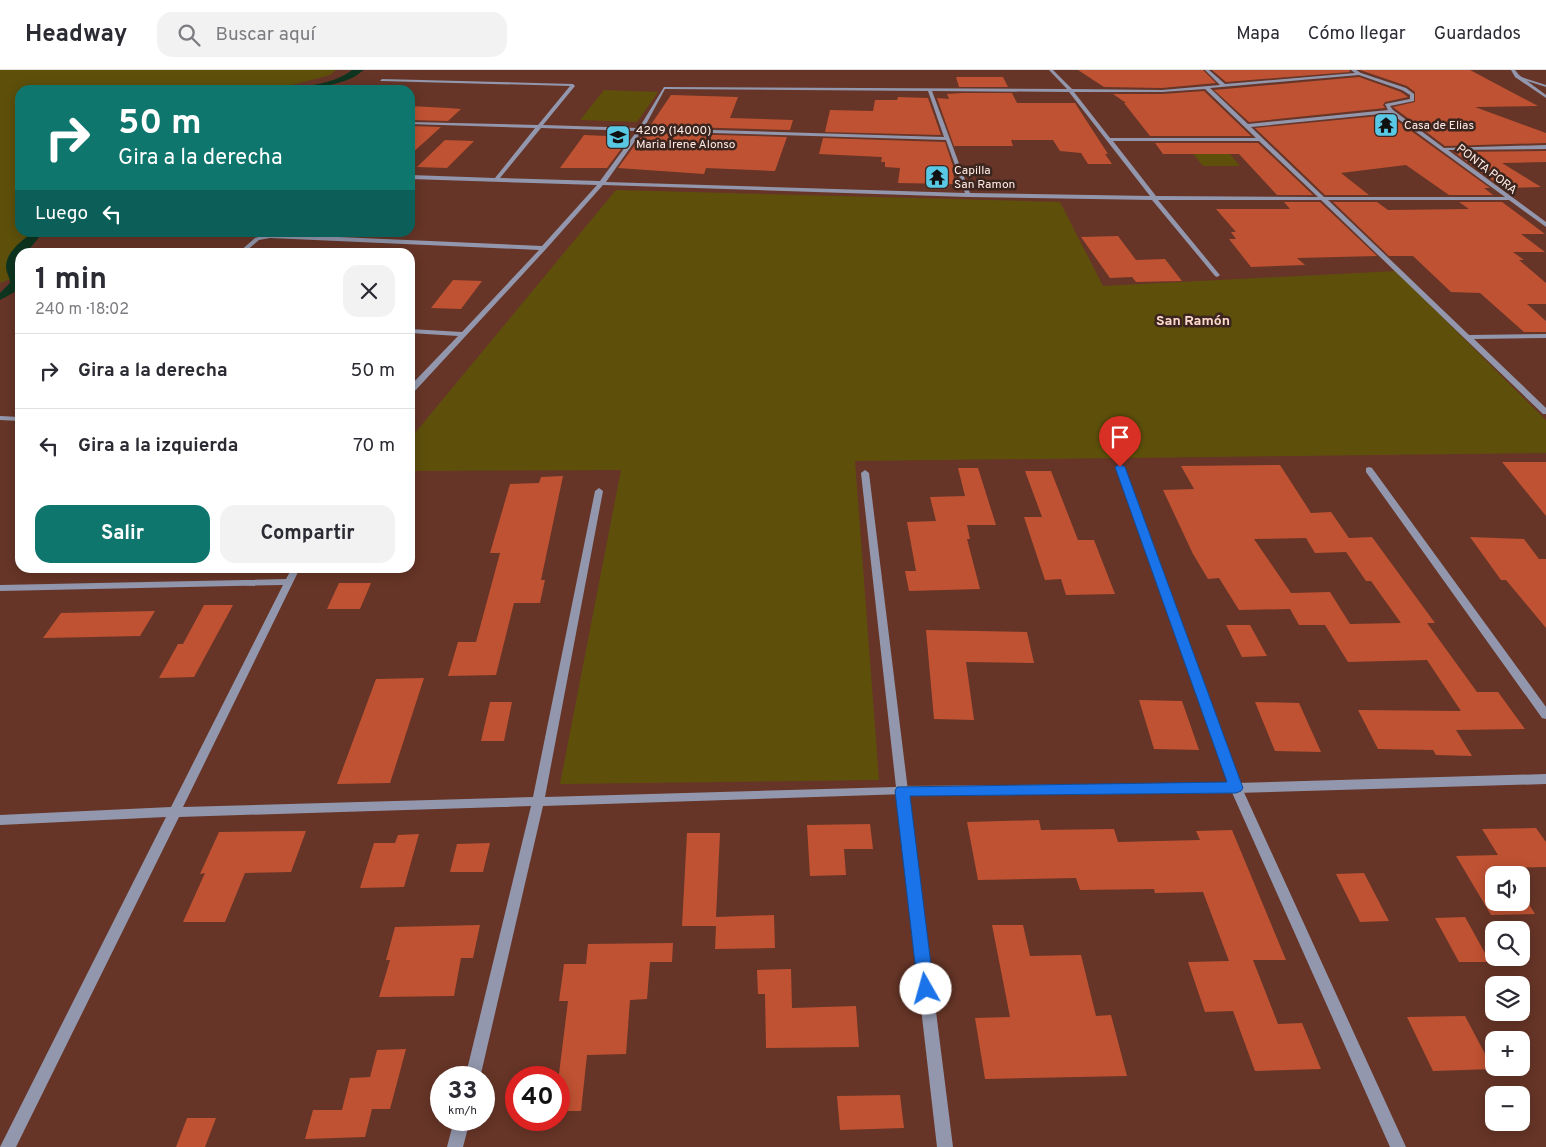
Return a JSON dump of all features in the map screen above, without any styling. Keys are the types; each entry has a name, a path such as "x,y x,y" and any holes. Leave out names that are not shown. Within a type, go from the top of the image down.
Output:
{"street":[{"path":"1051,70 1071,91 1217,275"},
{"path":"1207,70 1224,86"},
{"path":"1245,126 1391,111 1388,106 1412,100 1412,96 1404,90 1359,74 1353,70"},
{"path":"1513,70 1546,97"},
{"path":"415,386 602,183 640,131 664,88 1162,91 1359,74"},
{"path":"1518,76 1546,86"},
{"path":"382,80 574,85 497,180"},
{"path":"1207,88 1546,412"},
{"path":"930,91 968,195"},
{"name":"PONTA PORA","path":"1391,111 1508,199 1546,225"},
{"path":"415,123 947,139"},
{"path":"1109,140 1260,139"},
{"path":"1444,149 1546,147"},
{"path":"415,177 968,195 1154,198 1508,199"},
{"path":"247,248 257,239 266,237"},
{"path":"293,237 544,248"},
{"path":"415,331 462,334"},
{"path":"1469,337 1546,336"},
{"path":"0,418 15,419"},
{"path":"1120,467 1236,788 1398,1147"},
{"path":"1369,470 1546,715"},
{"path":"865,473 945,1147"},
{"path":"475,1066 538,803 599,491"},
{"path":"8,1147 293,573"},
{"path":"0,588 288,582"},
{"path":"0,820 175,812 902,791 1236,788 1546,779"},
{"path":"455,1147 459,1131"}],"shaded area":[{"path":"0,70 336,70 330,75 292,85 15,85 15,237 28,237 30,248 15,248 15,278 0,283"},
{"path":"352,70 364,70 354,77 335,84 310,85 324,83 344,76"},
{"path":"604,90 658,92 637,122 580,120"},
{"path":"1186,145 1222,145 1240,166 1203,166"},
{"path":"616,190 1060,202 1103,286 1396,271 1546,420 1546,453 855,461 879,780 560,784 621,470 415,471 415,433"},
{"path":"28,237 39,237 30,248 15,248"},
{"path":"15,248 15,291 0,300 0,293 10,283 6,267"}],"building":[{"path":"1078,70 1203,70 1216,83 1162,88 1104,87"},
{"path":"1212,70 1349,70 1350,72 1226,82"},
{"path":"1360,70 1470,70 1538,106 1475,107 1546,133 1546,143 1445,146 1393,107 1415,102 1415,92 1407,86"},
{"path":"956,77 1003,77 1008,87 959,87"},
{"path":"1359,77 1401,92 1408,97 1385,102 1383,105 1385,108 1249,122 1214,90"},
{"path":"1204,91 1251,136 1150,136 1124,103 1126,103 1113,94 1162,94"},
{"path":"1012,93 1017,103 1075,103 1108,154 1105,154 1112,164 1088,164 1081,153 1060,151 1053,140 1011,140 1013,146 954,146 937,98 949,99 947,94"},
{"path":"671,95 738,97 730,118 793,120 790,130 650,126"},
{"path":"898,97 928,98 941,135 825,132 830,110 873,111 875,100 897,100"},
{"path":"415,106 461,109 448,121 415,120"},
{"path":"1389,115 1490,188 1484,188 1493,195 1449,195 1406,165 1341,173 1369,195 1325,195 1255,128"},
{"path":"415,126 441,127 415,150"},
{"path":"646,133 787,137 775,171 706,168 704,174 618,168 640,138 643,138"},
{"path":"584,135 630,137 607,168 560,168"},
{"path":"823,138 945,142 953,166 954,184 898,183 900,168 885,167 885,162 881,162 882,157 819,154"},
{"path":"445,140 474,141 447,168 417,167"},
{"path":"1155,143 1258,143 1313,195 1277,195 1239,154 1163,154"},
{"path":"1546,151 1546,162 1502,163 1541,187 1503,188 1454,152"},
{"path":"1284,202 1320,202 1377,256 1297,258 1305,265 1251,267 1229,239 1236,239 1231,232 1236,232 1216,209 1290,209"},
{"path":"1333,202 1377,202 1388,210 1469,209 1459,202 1502,202 1545,234 1521,234 1545,252 1513,252 1524,260 1519,260 1546,283 1546,304 1527,304 1546,321 1546,332 1524,332 1480,293 1451,292 1413,256 1389,256"},
{"path":"1118,236 1136,260 1165,259 1182,281 1136,282 1132,277 1110,278 1081,237"},
{"path":"453,280 482,281 461,309 431,308"},
{"path":"1502,462 1546,462 1546,516"},
{"path":"1280,465 1311,513 1331,512 1349,538 1372,537 1435,623 1427,623 1477,692 1498,692 1525,729 1456,730 1472,756 1436,755 1433,750 1378,749 1358,710 1461,711 1427,660 1348,662 1325,625 1299,625 1290,609 1239,610 1219,578 1208,579 1193,554 1163,490 1194,489 1181,466","holes":["1306,538 1315,553 1346,552 1366,581 1371,581 1401,623 1350,624 1330,592 1291,593 1254,539"]},
{"path":"958,468 978,468 996,525 967,525 970,539 967,539 980,589 909,591 905,571 916,571 907,522 936,521 930,497 965,496"},
{"path":"1025,471 1051,471 1078,540 1094,540 1115,594 1066,595 1061,579 1045,580 1024,517 1042,517"},
{"path":"563,476 541,580 545,580 540,603 514,603 496,675 448,676 458,642 476,642 500,553 490,553 510,484 539,483 541,477"},
{"path":"1470,537 1524,539 1539,559 1546,559 1546,628 1506,580 1501,580"},
{"path":"339,583 371,583 360,609 327,609"},
{"path":"204,605 233,605 194,677 159,678 178,644 183,644"},
{"path":"155,611 140,636 43,638 61,613"},
{"path":"1226,625 1250,625 1267,656 1242,657"},
{"path":"926,630 1027,632 1034,663 966,662 974,720 934,719"},
{"path":"424,678 390,783 337,784 376,679"},
{"path":"1139,700 1182,701 1199,750 1154,749"},
{"path":"490,702 512,702 504,741 481,741"},
{"path":"1255,702 1299,703 1321,752 1275,751"},
{"path":"1039,820 1041,830 1114,829 1118,842 1200,840 1196,831 1232,830 1286,960 1253,960 1278,1024 1302,1023 1321,1069 1255,1071 1233,1011 1205,1012 1188,962 1229,961 1203,892 1155,893 1154,889 1080,890 1076,878 978,880 967,822"},
{"path":"870,824 873,849 844,849 846,875 810,876 807,825"},
{"path":"1536,828 1546,842 1546,867 1485,866 1485,905 1456,856 1498,855 1482,829"},
{"path":"306,831 291,872 245,873 225,922 183,922 205,873 200,874 219,832"},
{"path":"687,833 720,833 716,917 774,915 775,948 715,949 716,926 682,926"},
{"path":"419,834 404,887 360,888 374,843 395,843 398,835"},
{"path":"490,843 483,872 450,872 457,844"},
{"path":"1364,873 1389,921 1360,922 1336,874"},
{"path":"1530,906 1535,914 1491,915 1489,911 1530,911"},
{"path":"1465,917 1485,953 1485,962 1459,962 1435,918"},
{"path":"480,925 473,958 461,958 454,996 379,997 390,960 386,960 395,927"},
{"path":"992,925 1023,925 1030,956 1081,955 1096,1016 1111,1015 1127,1076 985,1079 975,1018 1010,1017"},
{"path":"673,943 672,962 650,962 647,999 630,1000 626,1054 587,1055 581,1111 570,1111 570,1066 560,1066 568,1001 559,1001 564,964 586,964 588,944"},
{"path":"791,969 792,1008 856,1006 859,1047 766,1048 765,994 758,994 757,970"},
{"path":"1465,1016 1485,1054 1485,1069 1433,1071 1407,1017"},
{"path":"406,1049 390,1109 372,1109 365,1137 305,1139 313,1110 342,1110 350,1078 370,1077 377,1050"},
{"path":"900,1095 904,1128 840,1130 837,1096"},
{"path":"187,1118 216,1118 205,1147 176,1147"}],"place":[{"name":"Casa de Elias","path":"1386,125"},
{"name":"4209 (14000) Maria Irene Alonso","path":"618,137"},
{"name":"Capilla San Ramon","path":"937,177"}],"district":[{"name":"San Ramón","path":"1193,320"}],"route":[{"path":"926,989 902,791 1236,788 1120,467"}]}
